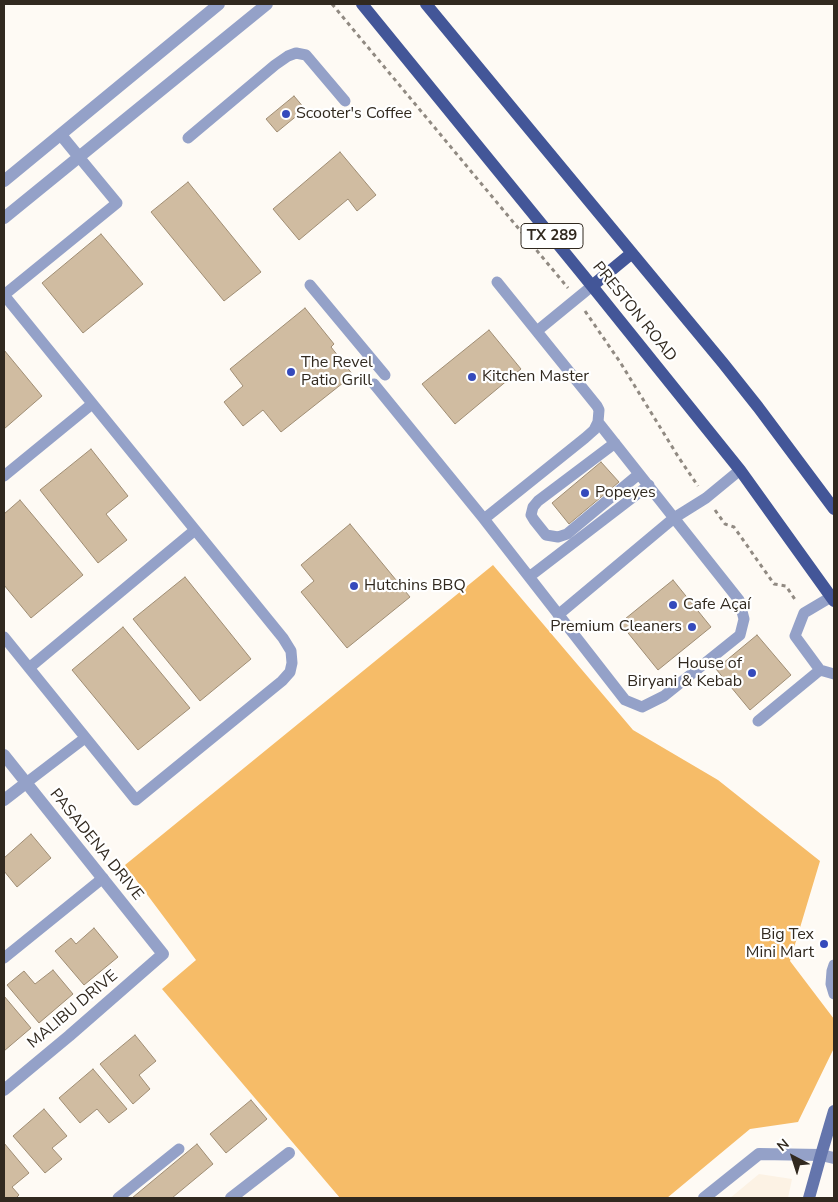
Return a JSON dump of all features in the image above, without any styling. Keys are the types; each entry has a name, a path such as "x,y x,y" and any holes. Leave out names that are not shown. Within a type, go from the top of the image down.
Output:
{"main road":[{"name":"PRESTON ROAD","path":"362,4 740,470 833,599"},
{"name":"TX 289","path":"426,4 758,407 834,509"},
{"path":"592,286 632,253"},
{"path":"809,1198 834,1111"}],"street":[{"path":"4,181 219,4"},
{"path":"4,218 266,4"},
{"path":"61,135 79,158"},
{"name":"PASADENA DRIVE","path":"4,755 163,954"},
{"path":"4,800 26,782"},
{"name":"MALIBU DRIVE","path":"4,1090 163,954"},
{"path":"230,1198 288,1153"},
{"path":"704,1198 759,1154 820,1155 834,1158"}],"lane":[{"path":"188,138 275,65 296,53 306,55 345,101"},
{"path":"4,637 136,800 282,681 290,672 292,662 292,655 287,643 4,295 117,203 79,158"},
{"path":"484,519 594,430 598,422 599,410 497,282"},
{"path":"310,285 385,375"},
{"path":"537,331 592,286"},
{"path":"374,384 484,519 625,700 642,707 664,696 740,635 744,619 739,600 598,422"},
{"path":"4,476 92,404"},
{"path":"615,443 538,501 533,507 531,515 546,535 558,537 567,534 640,474"},
{"path":"558,615 674,518 706,498 740,470"},
{"path":"529,577 649,485"},
{"path":"29,668 195,530"},
{"path":"833,599 804,613 795,636 820,670 834,674"},
{"path":"758,721 820,670"},
{"path":"26,782 85,738"},
{"path":"4,958 102,878"},
{"path":"834,965 831,984 834,994"},
{"path":"118,1198 179,1148"}],"shaded area":[{"path":"493,565 633,730 718,780 820,861 790,961 834,1019 834,1048 798,1122 750,1129 667,1198 340,1198 162,989 196,960 125,865"},
{"path":"759,1174 792,1179 788,1198 730,1198"}],"building":[{"name":"Scooter's Coffee","path":"294,96 305,109 277,132 266,119"},
{"path":"340,152 376,195 357,211 348,199 299,240 273,209"},
{"path":"188,182 261,272 224,301 151,212"},
{"path":"101,234 143,284 83,333 42,283"},
{"name":"The Revel Patio Grill","path":"305,308 334,344 331,347 353,375 281,432 263,410 243,426 224,402 243,386 230,369"},
{"name":"Kitchen Master","path":"489,330 521,369 455,424 422,384"},
{"path":"4,350 42,396 4,429"},
{"path":"91,449 128,496 106,514 127,540 98,563 40,490"},
{"name":"Popeyes","path":"601,462 619,482 569,524 552,503"},
{"path":"20,500 83,575 31,618 4,585 4,514"},
{"name":"Hutchins BBQ","path":"350,524 410,597 347,648 301,592 314,581 301,565"},
{"path":"185,577 251,659 200,701 133,619"},
{"path":"673,580 711,627 658,670 620,623"},
{"path":"123,627 190,708 138,750 72,670"},
{"path":"757,635 791,675 750,710 716,669"},
{"path":"31,834 51,858 17,887 4,871 4,858"},
{"path":"94,928 118,957 84,985 55,951 71,938 76,944"},
{"path":"53,970 73,994 39,1023 7,985 24,971 35,984"},
{"path":"4,996 31,1028 4,1051"},
{"path":"135,1035 156,1061 139,1075 150,1089 133,1104 100,1064"},
{"path":"93,1069 127,1109 109,1123 97,1109 80,1123 59,1098"},
{"path":"251,1100 267,1119 226,1153 210,1134"},
{"path":"44,1109 67,1136 52,1148 62,1159 45,1173 13,1136"},
{"path":"4,1143 29,1173 12,1187 19,1195 16,1198 4,1198"},
{"path":"197,1144 213,1164 172,1198 132,1198"}],"place":[{"name":"Scooter's Coffee","path":"286,114"},
{"name":"The Revel Patio Grill","path":"291,372"},
{"name":"Kitchen Master","path":"472,377"},
{"name":"Popeyes","path":"585,493"},
{"name":"Hutchins BBQ","path":"354,586"},
{"name":"Cafe Açaí","path":"673,605"},
{"name":"Premium Cleaners","path":"692,627"},
{"name":"House of Biryani & Kebab","path":"752,673"},
{"name":"Big Tex Mini Mart","path":"824,944"}]}
